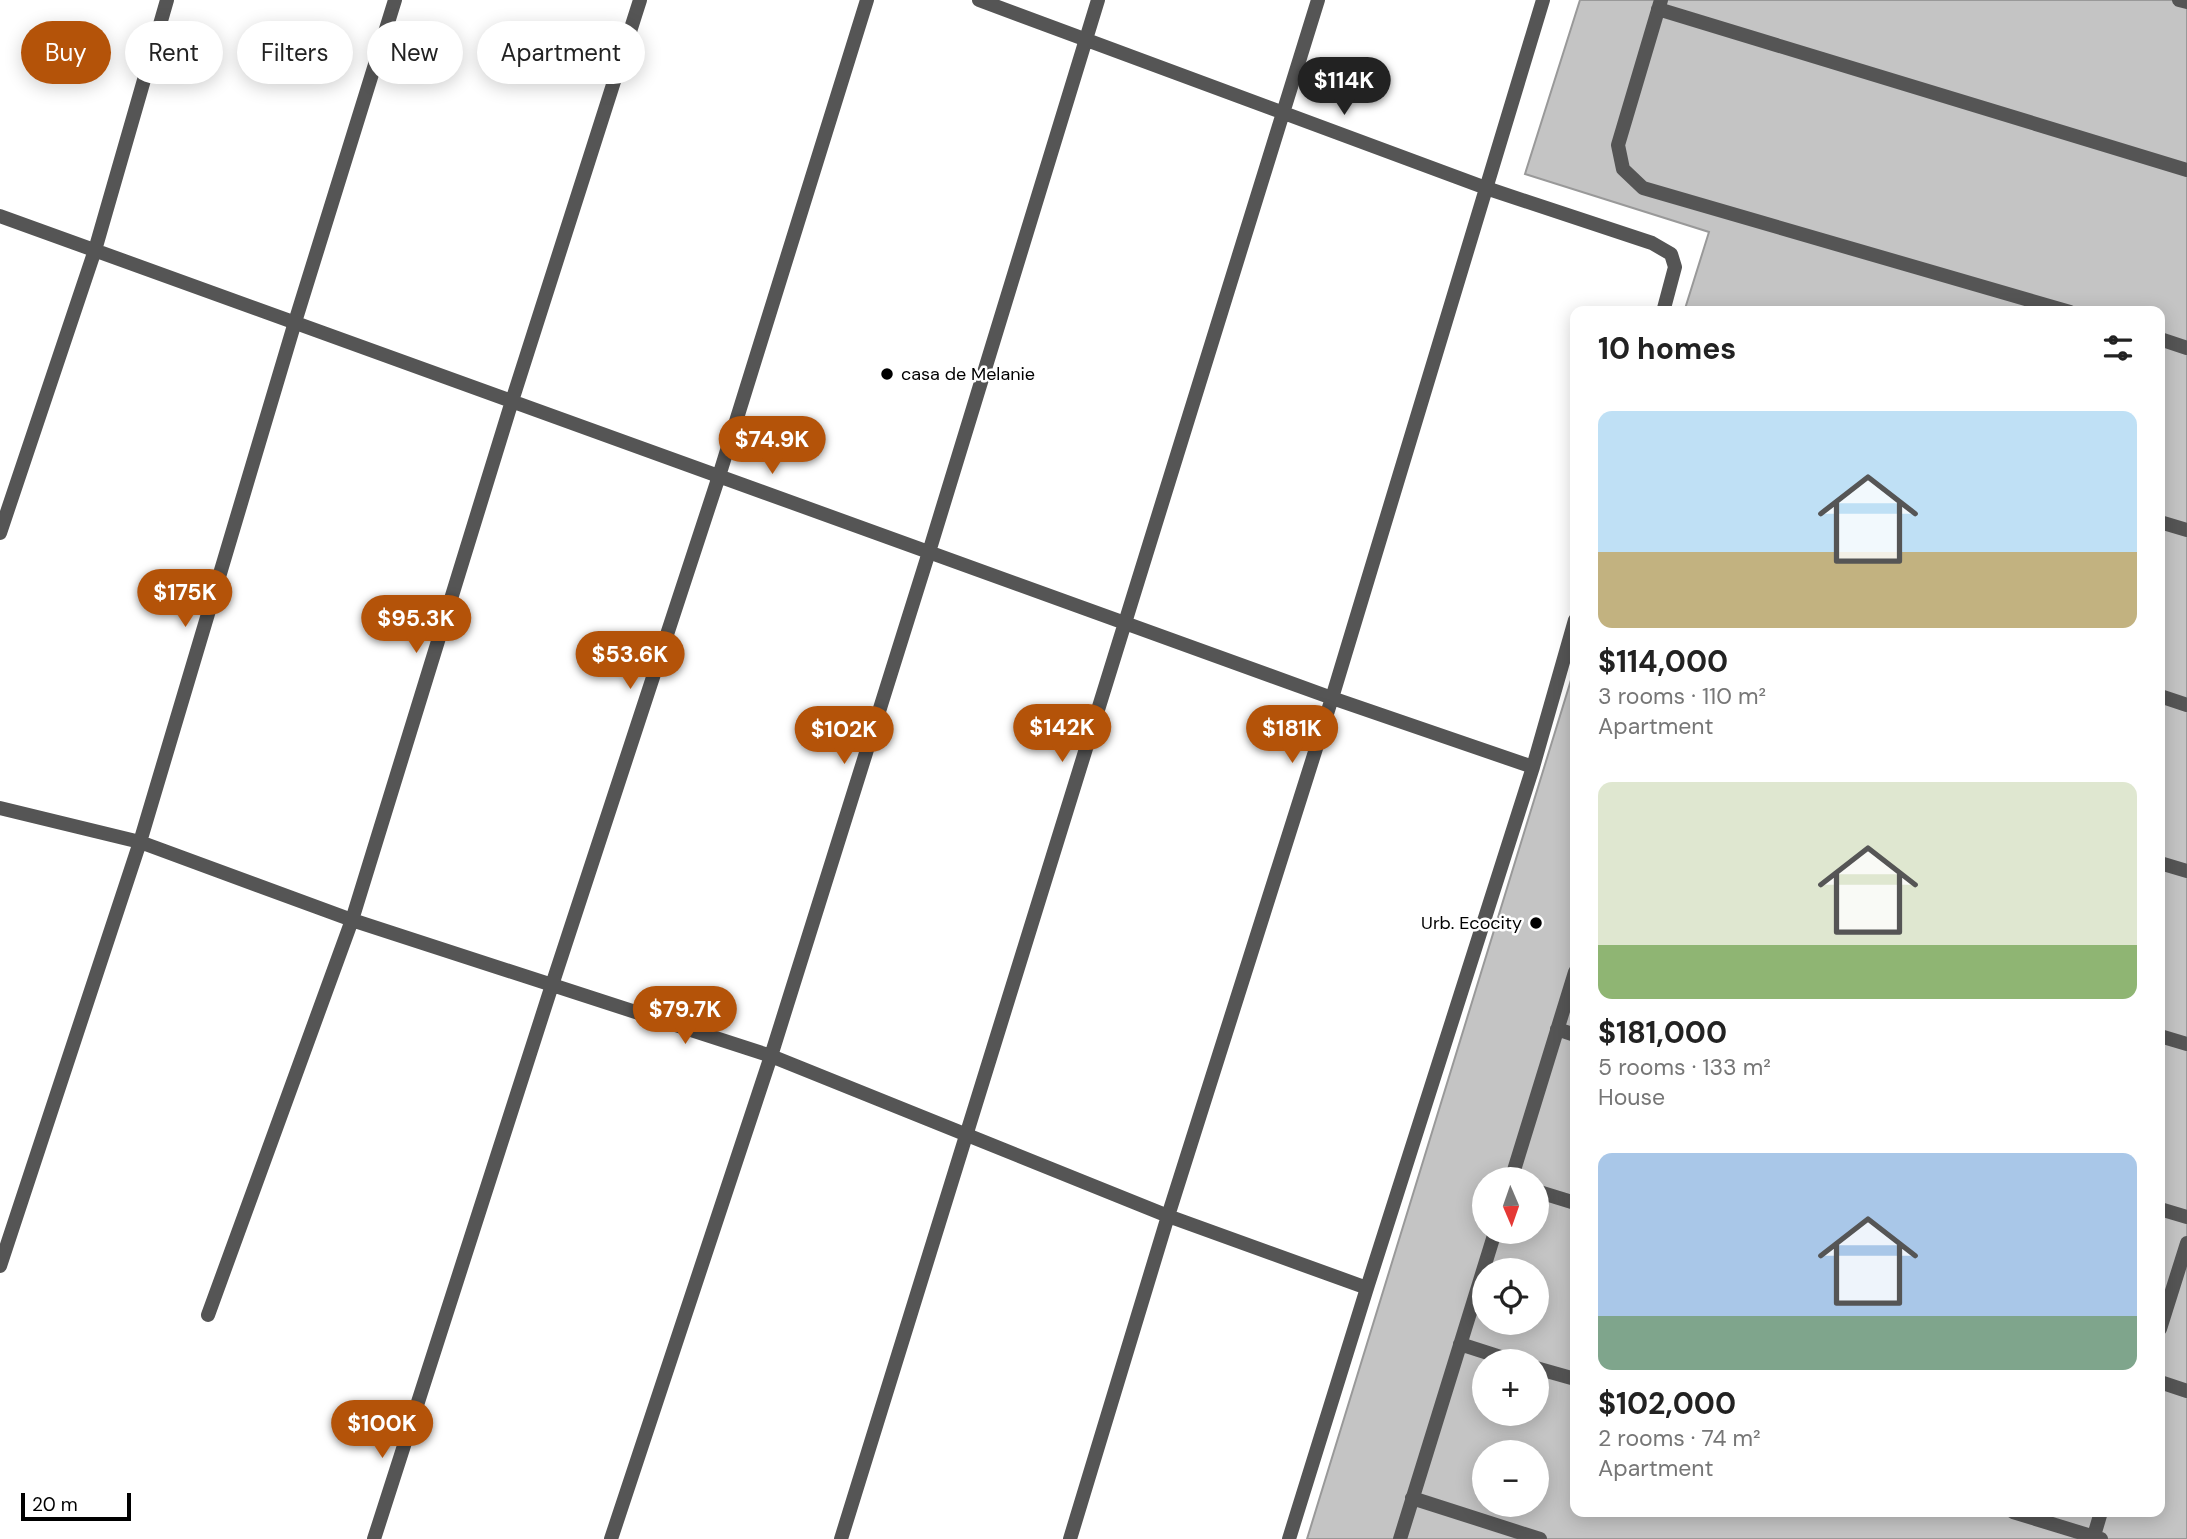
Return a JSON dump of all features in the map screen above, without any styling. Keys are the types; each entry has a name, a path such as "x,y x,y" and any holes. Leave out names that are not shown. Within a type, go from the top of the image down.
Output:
{"street":[{"path":"0,533 95,250 167,0"},
{"path":"0,1266 140,842 295,322 395,0"},
{"path":"208,1315 352,920 640,0"},
{"path":"374,1539 719,476 867,0"},
{"path":"979,0 1486,188 1652,243 1671,254 1675,267 1664,306"},
{"path":"611,1539 771,1056 1098,0"},
{"path":"841,1539 1318,0"},
{"path":"1070,1539 1168,1216 1332,698 1543,0"},
{"path":"2179,0 2187,2"},
{"path":"2049,306 1643,188 1623,169 1618,145 1660,5 2187,170"},
{"path":"0,216 1332,698 1533,767"},
{"path":"2165,341 2187,348"},
{"path":"2165,523 2187,530"},
{"path":"1289,1539 1533,767 1570,638"},
{"path":"2165,698 2187,705"},
{"path":"0,808 140,842 352,920 771,1056 968,1133 1168,1216 1367,1288"},
{"path":"2165,864 2187,871"},
{"path":"1515,1167 1570,988"},
{"path":"1557,1029 1570,1033"},
{"path":"2165,1037 2187,1044"},
{"path":"1549,1195 1570,1201"},
{"path":"2165,1210 2187,1217"},
{"path":"2165,1313 2187,1243"},
{"path":"1400,1539 1491,1244"},
{"path":"1460,1344 1476,1349"},
{"path":"1549,1372 1570,1378"},
{"path":"2165,1384 2187,1391"},
{"path":"1412,1498 1539,1539"},
{"path":"2029,1517 2096,1538 2100,1517"}],"building":[{"name":"Urb. Ecocity","path":"1580,0 2187,0 2187,1539 1307,1539 1570,683 1570,1517 2165,1517 2165,306 1686,306 1709,232 1525,174"}],"place":[{"name":"casa de Melanie","path":"887,374"},
{"name":"Urb. Ecocity","path":"1536,923"}]}
